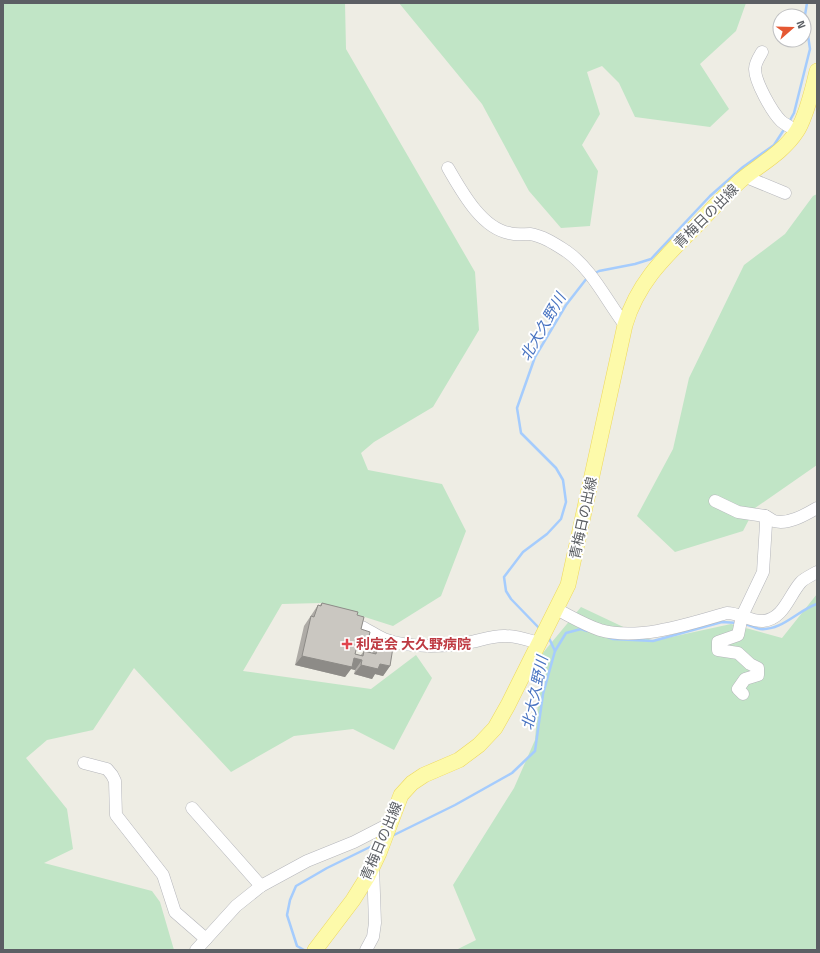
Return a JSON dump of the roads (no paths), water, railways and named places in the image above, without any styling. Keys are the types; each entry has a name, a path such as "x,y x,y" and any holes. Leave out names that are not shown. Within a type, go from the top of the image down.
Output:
{"main road":[{"name":"青梅日の出線","path":"315,950 368,876 401,795 412,783 424,775 460,760 479,745 495,728 568,585 630,308 638,292 650,274 668,254 746,177 784,148 802,120 817,71"}],"street":[{"path":"762,52 757,59 755,68 756,77 770,105 782,121 795,130"},
{"path":"448,168 464,194 482,218 493,228 509,233 532,234 544,238 567,251 591,276 625,325"},
{"path":"746,177 785,193"},
{"path":"715,501 738,512 765,516 782,522 803,516 817,508"},
{"path":"743,694 738,689 745,679 758,675 758,668 750,664 738,653 718,650 718,642 738,635 742,616 763,572 766,524 765,516"},
{"path":"556,609 583,623 601,630 628,633 668,629 732,613 762,621 773,618 786,605 801,582 817,572"},
{"path":"362,627 385,639 403,644 434,646 457,645 504,635 542,635"},
{"path":"84,763 107,769 112,774 115,780 116,815 163,875 175,912 206,939"},
{"path":"192,808 261,886"},
{"path":"196,950 236,906 261,886 307,861 354,842 385,835"},
{"path":"366,950 373,937 375,923 373,866"}],"waterway":[{"name":"北大久野川","path":"789,122 794,113 810,49 805,15 807,3"},
{"name":"北大久野川","path":"595,273 651,259 710,196 743,167 774,145 785,128"},
{"name":"北大久野川","path":"540,629 511,599 506,591 504,577 523,552 547,534 561,519 566,502 563,480 556,468 521,433 517,408 535,357 566,305 587,278"},
{"path":"745,624 760,629 776,627 817,604"},
{"path":"608,637 613,639 653,641 722,622 738,623"},
{"path":"555,651 566,633 581,629 587,631"},
{"name":"北大久野川","path":"392,836 455,805 512,773 535,751 543,694 555,651 548,636"},
{"name":"北大久野川","path":"304,950 297,946 287,915 290,900 296,886 327,868 376,844"}],"place":[{"name":"利定会 大久野病院","path":"347,644"}]}
